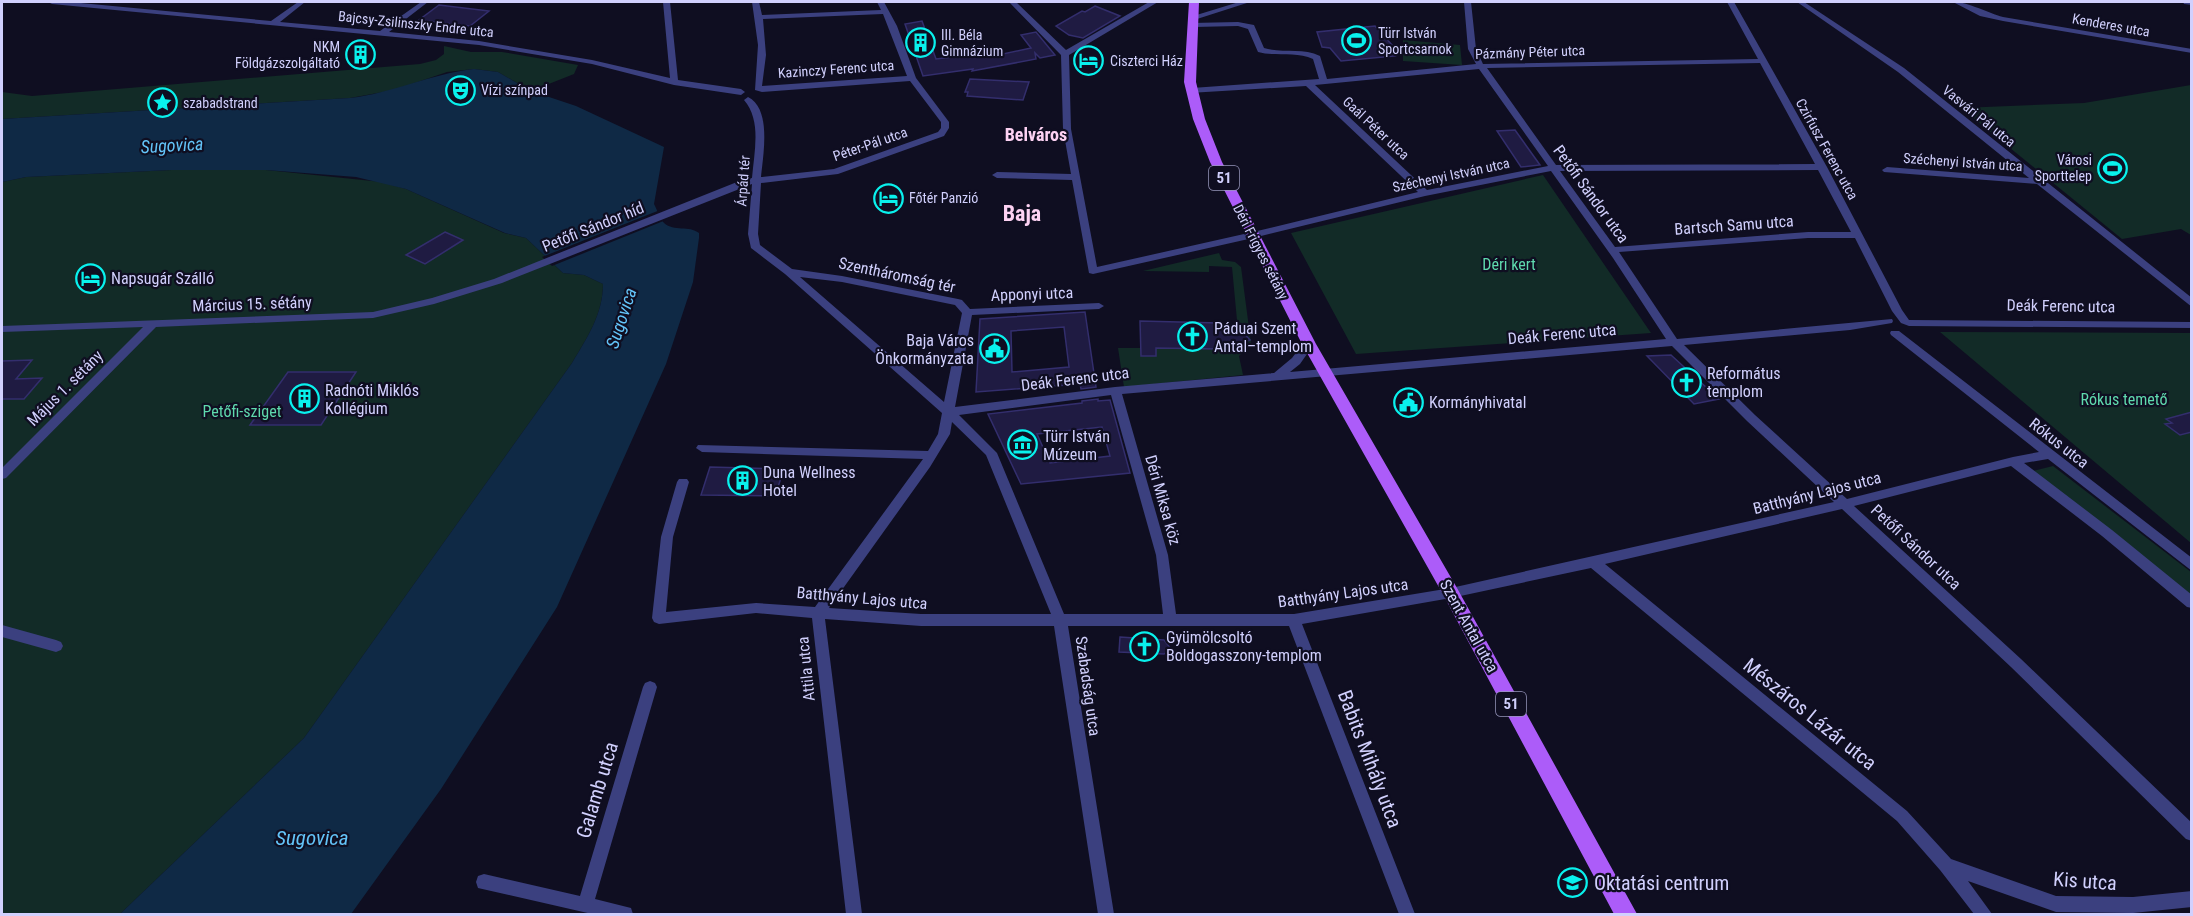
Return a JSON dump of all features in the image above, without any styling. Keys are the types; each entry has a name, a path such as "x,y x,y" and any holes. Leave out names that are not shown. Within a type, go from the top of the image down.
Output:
{"main road":[{"name":"51","path":"1193,2 1194,21"},
{"name":"Déri Frigyes sétány","path":"1194,21 1190,72 1199,119 1216,162 1324,371"},
{"name":"Szent Antal utca","path":"1324,371 1451,593 1626,915"}],"street":[{"name":"Bajcsy-Zsilinszky Endre utca","path":"52,2 506,46 592,62 674,82 704,85 752,96"},
{"path":"273,23 303,2"},
{"path":"382,33 425,2"},
{"path":"667,2 674,82"},
{"name":"Árpád tér","path":"756,2 760,17 764,62 752,96 760,126 753,234 755,246 763,254"},
{"path":"881,2 912,78"},
{"path":"997,175 1074,177 1066,110 1065,54 1012,2"},
{"path":"1065,54 1154,2"},
{"path":"1194,21 1246,2"},
{"name":"Petőfi Sándor utca","path":"1467,2 1472,49 1481,66 1673,341 1751,418 2016,663 2192,834"},
{"name":"Czirfusz Ferenc utca","path":"1731,2 1858,235 1892,323"},
{"name":"Vasvári Pál utca","path":"1800,2 1901,70 2192,304"},
{"name":"Kenderes utca","path":"1957,2 1983,14 2003,19 2192,51"},
{"path":"2187,2 2192,3"},
{"path":"760,17 886,12"},
{"path":"1194,21 1251,27 1261,50 1271,53 1302,53 1317,58 1324,81"},
{"name":"Pázmány Péter utca","path":"1192,91 1308,83 1481,66 1763,61"},
{"name":"Kazinczy Ferenc utca","path":"752,96 912,78"},
{"name":"Péter-Pál utca","path":"698,201 745,182 835,172 941,134 945,128 945,122 912,78"},
{"name":"Gaál Péter utca","path":"1308,83 1425,193"},
{"name":"Széchenyi István utca","path":"1074,177 1093,271 1425,193 1553,168 1822,167"},
{"name":"Széchenyi István utca","path":"1887,170 2037,181"},
{"path":"835,172 838,182"},
{"name":"Petőfi Sándor híd","path":"498,281 698,201"},
{"name":"Bartsch Samu utca","path":"1611,250 1808,235 1858,235"},
{"name":"Szentháromság tér","path":"763,254 789,272 949,412 991,453 999,472"},
{"name":"Szentháromság tér","path":"789,272 842,279 958,302 967,312 944,434 932,455"},
{"name":"Március 15. sétány","path":"2,329 373,315 434,301 498,281"},
{"name":"Apponyi utca","path":"967,312 1099,306"},
{"name":"Deák Ferenc utca","path":"949,412 1115,390 1892,323 1911,331 1930,323 2192,325"},
{"name":"Rókus utca","path":"1892,323 1911,331 2047,455 2192,566"},
{"name":"Május 1. sétány","path":"2,475 152,324"},
{"path":"1278,375 1296,361 1309,344"},
{"name":"Déri Miksa köz","path":"1115,390 1162,555 1170,620"},
{"path":"702,448 932,455"},
{"name":"Attila utca","path":"854,915 818,613 932,455"},
{"name":"Batthyány Lajos utca","path":"683,482 667,537 659,618 756,608 921,620 1294,620 1451,593 1593,562 1845,504 2013,461 2047,455"},
{"path":"2013,461 2107,533 2192,603"},
{"name":"Szabadság utca","path":"999,472 1060,621 1103,914"},
{"name":"Mészáros Lázár utca","path":"1593,562 1902,816 1946,865 1984,915"},
{"name":"Babits Mihály utca","path":"1294,620 1407,915"},
{"path":"2,631 56,646"},
{"name":"Galamb utca","path":"585,905 650,687"},
{"name":"Kis utca","path":"1946,865 2056,904 2133,905 2192,899"},
{"path":"484,882 625,915"}],"green space":[{"path":"1403,40 1460,45 1462,65 1403,61"},
{"path":"444,46 471,52 502,52 578,65 574,74 531,91 498,72 474,69 447,72 394,90 350,98 2,119 2,92 32,96 420,64 436,60 444,54"},
{"name":"Városi Sporttelep","path":"2191,85 2191,235 2181,229 2122,239 1961,108 2084,103"},
{"name":"Petőfi-sziget","path":"171,170 266,170 382,182 406,189 504,233 526,238 563,273 584,275 603,284 600,305 593,325 572,363 304,738 120,914 2,914 2,182 26,177"},
{"name":"Déri kert","path":"1543,175 1651,333 1356,354 1291,233"},
{"path":"1219,253 1222,260 1235,262 1241,267 1251,343 1239,356 1243,375 1124,387 1118,348 1140,348 1141,356 1155,356 1156,348 1220,349 1220,344 1243,332 1238,331 1232,267 1209,266 1209,272 1143,271"},
{"name":"Rókus temető","path":"1940,332 2191,333 2191,543"},
{"path":"2053,466 2191,572 2191,603 2029,472"}],"water":[{"name":"Sugovica","path":"474,69 498,72 531,91 576,106 664,147 654,204 668,226 691,229 699,233 693,282 666,364 557,607 441,789 351,914 120,914 304,738 572,363 597,316 603,284 584,275 563,273 526,238 505,233 406,189 356,177 266,170 171,170 26,177 2,182 2,119 350,98"}],"pier":[{"path":"660,210 666,220 552,266 542,257"}],"building":[{"path":"439,5 489,11 470,26 419,20"},
{"path":"1095,6 1120,16 1083,38 1069,35 1056,26 1082,11 1085,12"},
{"name":"III. Béla Gimnázium","path":"922,21 936,59 970,55 969,52 986,50 989,57 1031,48 1021,35 1036,32 1055,55 1040,58 1035,53 1036,59 972,71 973,69 923,76 905,24"},
{"name":"Türr István Sportcsarnok","path":"1375,26 1392,45 1387,47 1395,56 1341,61 1330,48 1322,47 1317,32"},
{"path":"970,79 1029,82 1023,100 967,96 968,92 965,92"},
{"path":"1515,130 1540,165 1521,167 1497,131"},
{"name":"Főtér Panzió","path":"898,191 900,202 877,205 876,193"},
{"path":"445,232 463,240 425,264 406,255"},
{"name":"Baja Város Önkormányzata","path":"1085,312 1096,387 1081,389 1080,384 976,392 980,319","holes":["1064,327 1069,367 1012,372 1011,331"]},
{"name":"Páduai Szent Antal–templom","path":"1140,321 1219,323 1219,330 1243,332 1250,340 1240,344 1220,344 1220,349 1156,348 1156,356 1141,356"},
{"name":"Református templom","path":"1671,355 1719,399 1694,404 1647,356"},
{"path":"32,360 16,379 42,378 24,399 2,399 2,361"},
{"name":"Radnóti Miklós Kollégium","path":"288,372 356,372 321,425 250,425"},
{"name":"Türr István Múzeum","path":"1110,400 1130,473 1021,484 988,414 1082,403 1082,401","holes":["1102,427 1110,456 1050,463 1037,434"]},
{"path":"2192,412 2192,432 2180,435 2165,424 2172,423 2166,419"},
{"name":"Duna Wellness Hotel","path":"710,467 784,469 775,496 701,495"},
{"name":"Gyümölcsoltó Boldogasszony-templom","path":"1120,637 1164,640 1171,649 1164,654 1119,652"}],"place":[{"name":"Türr István Sportcsarnok","path":"1357,41"},
{"name":"III. Béla Gimnázium","path":"920,43"},
{"name":"NKM Földgázszolgáltató","path":"361,55"},
{"name":"Ciszterci Ház","path":"1089,61"},
{"name":"Vízi színpad","path":"460,90"},
{"name":"szabadstrand","path":"162,103"},
{"name":"Városi Sporttelep","path":"2113,168"},
{"name":"Főtér Panzió","path":"888,198"},
{"name":"Napsugár Szálló","path":"90,278"},
{"name":"Páduai Szent Antal–templom","path":"1193,337"},
{"name":"Baja Város Önkormányzata","path":"995,349"},
{"name":"Református templom","path":"1686,382"},
{"name":"Radnóti Miklós Kollégium","path":"304,399"},
{"name":"Kormányhivatal","path":"1408,402"},
{"name":"Türr István Múzeum","path":"1022,445"},
{"name":"Duna Wellness Hotel","path":"742,481"},
{"name":"Gyümölcsoltó Boldogasszony-templom","path":"1145,646"},
{"name":"Oktatási centrum","path":"1573,883"}],"district":[{"name":"Belváros","path":"1036,134"},
{"name":"Baja","path":"1022,213"}]}
